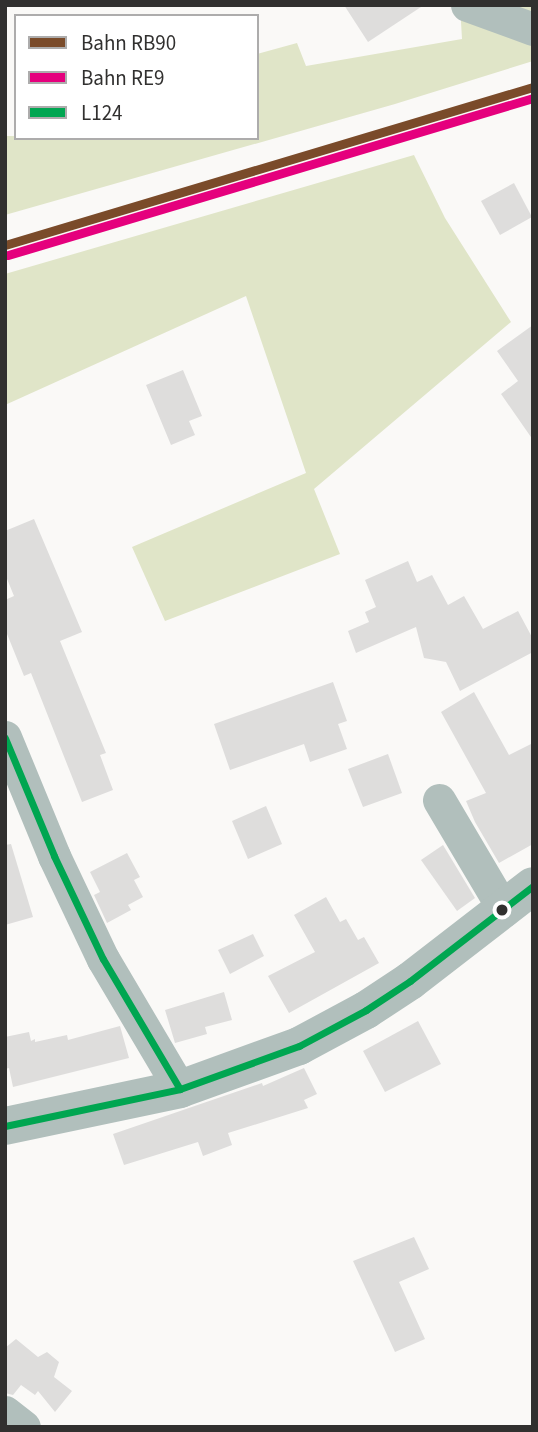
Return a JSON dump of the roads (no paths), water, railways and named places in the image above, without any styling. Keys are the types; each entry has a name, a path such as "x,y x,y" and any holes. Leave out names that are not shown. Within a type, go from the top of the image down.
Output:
{"street":[{"path":"467,5 533,29"},
{"path":"5,737 54,856 103,959 180,1089"},
{"path":"5,1126 180,1089 299,1046 366,1010 430,968 518,898 439,800"},
{"path":"5,1412 24,1427"}],"rail line":[{"name":"RB90","path":"5,245 533,87"},
{"name":"RE9","path":"8,255 533,98"}]}
